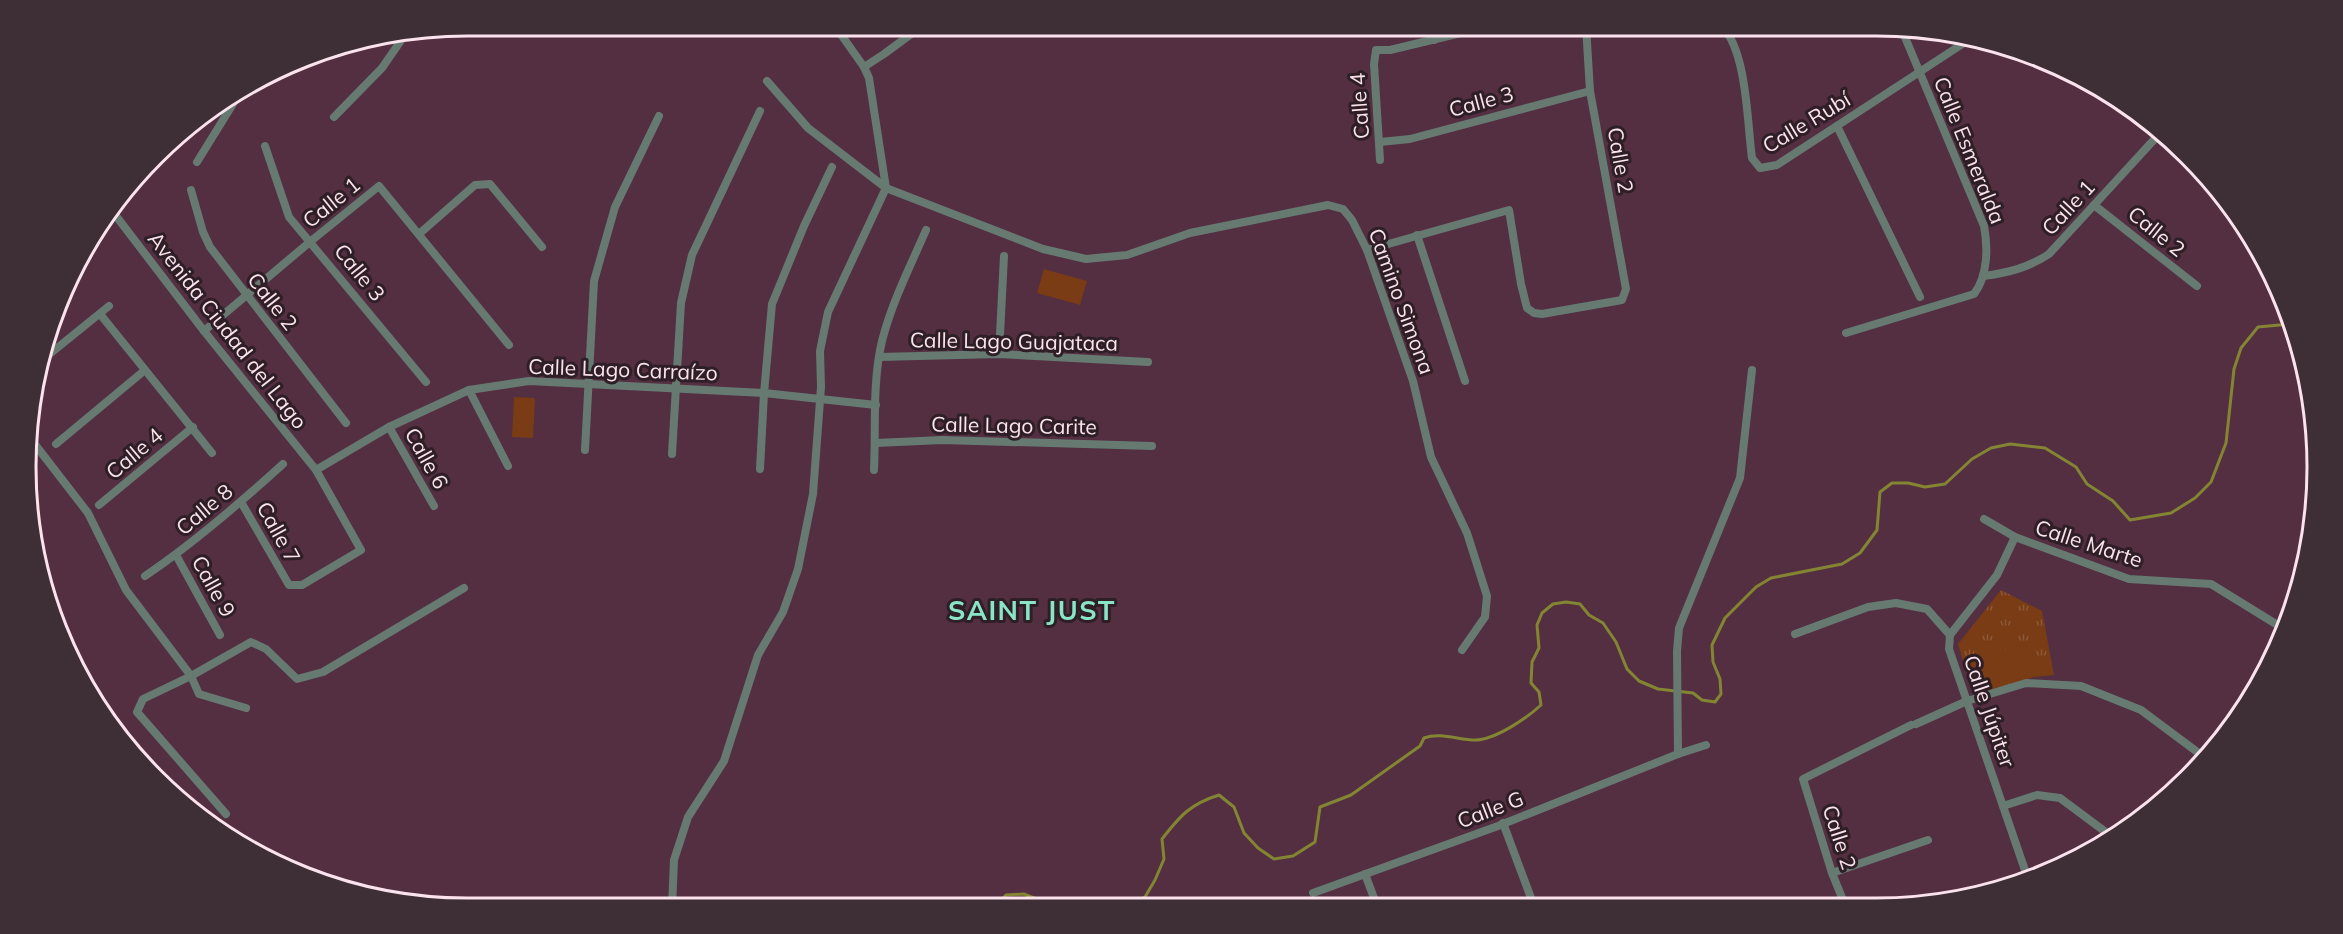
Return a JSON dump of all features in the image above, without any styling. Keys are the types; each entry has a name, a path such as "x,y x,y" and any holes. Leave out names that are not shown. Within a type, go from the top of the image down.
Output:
{"street":[{"path":"672,898 674,860 688,817 724,761 758,655 783,612 798,569 813,494 821,399 820,351 828,312 886,188 872,88 864,67 842,36"},
{"path":"864,67 908,36"},
{"path":"1433,36 1434,40 1450,36"},
{"name":"Calle 2","path":"1417,235 1509,210 1522,292 1527,308 1534,313 1542,314 1622,300 1626,289 1590,91 1587,36"},
{"name":"Calle Rubí","path":"1731,36 1739,55 1752,158 1760,168 1777,165 1961,44"},
{"name":"Calle Esmeralda","path":"1905,37 1984,226 1987,243 1983,276"},
{"name":"Calle 4","path":"1380,160 1374,64 1376,50 1390,50 1434,40"},
{"path":"334,117 382,68 400,42"},
{"name":"Camino Simona","path":"767,81 808,128 886,188 1042,249 1086,259 1127,255 1190,233 1328,205 1344,209 1352,219 1366,250 1413,381 1431,456 1467,533 1487,596 1485,617 1462,650"},
{"name":"Calle 3","path":"1380,142 1410,139 1590,91"},
{"path":"197,162 231,107"},
{"path":"672,454 681,303 692,255 760,111"},
{"path":"585,450 594,281 615,207 659,117"},
{"path":"1837,126 1920,297"},
{"name":"Calle 1","path":"1983,276 2009,273 2049,254 2155,139"},
{"name":"Calle 3","path":"265,146 289,216 426,382"},
{"path":"760,469 772,304 804,226 832,167"},
{"path":"418,234 475,185 490,184 542,247"},
{"name":"Calle 1","path":"204,332 379,186 508,345"},
{"name":"Calle 2","path":"191,190 202,232 210,247 346,423"},
{"name":"Calle 2","path":"2094,204 2197,286"},
{"name":"Avenida Ciudad del Lago","path":"117,217 204,332 316,470"},
{"path":"874,470 879,357 892,307 926,230"},
{"path":"1366,250 1417,235 1465,381"},
{"path":"999,354 1004,256"},
{"path":"1846,333 1974,294 1981,285 1983,276"},
{"path":"52,352 109,306"},
{"path":"100,314 212,453"},
{"name":"Calle Lago Guajataca","path":"879,357 999,354 1148,362"},
{"path":"56,444 145,370"},
{"path":"1678,754 1677,651 1679,628 1740,478 1752,370"},
{"name":"Calle Lago Carraízo","path":"316,470 389,427 469,390 528,381 764,393 876,405"},
{"path":"469,390 508,466"},
{"name":"Calle 6","path":"389,427 434,506"},
{"name":"Calle 4","path":"99,506 193,428"},
{"name":"Calle Lago Carite","path":"876,443 942,440 1152,446"},
{"path":"37,447 88,513 126,590 191,676 198,694 246,708"},
{"name":"Calle 8","path":"145,576 176,555 242,502 283,464"},
{"name":"Calle 7","path":"242,502 284,579 289,585 302,585 361,550 316,470"},
{"name":"Calle Marte","path":"1984,519 2015,537 2129,579 2211,584 2277,625"},
{"name":"Calle Júpiter","path":"2015,537 1997,575 1950,635 1949,649 2025,871"},
{"name":"Calle 9","path":"176,555 220,635"},
{"path":"226,814 137,712 144,699 251,642 266,649 297,679 323,672 465,588"},
{"path":"1794,634 1868,607 1896,603 1927,609 1950,635"},
{"path":"1967,702 2026,683 2080,686 2141,710 2198,753"},
{"name":"Calle 2","path":"1842,898 1832,873 1803,779 1913,724 1967,702"},
{"name":"Calle G","path":"1313,893 1706,745"},
{"path":"2003,806 2037,795 2060,798 2105,832"},
{"path":"1503,823 1531,898"},
{"path":"1832,873 1928,840"},
{"path":"1365,874 1374,898"}],"green space":[{"path":"1044,269 1087,281 1080,305 1037,293"},
{"path":"514,397 535,398 533,438 512,437"},
{"path":"2001,590 2042,611 2054,675 2034,677 1979,694 1972,691 1958,644"},
{"path":"2025,644 2034,676 1987,690 1978,658"}],"waterway":[{"path":"1143,898 1155,880 1164,859 1162,839 1180,817 1200,802 1219,795 1234,807 1244,833 1258,848 1274,859 1293,856 1315,842 1320,807 1351,795 1420,746 1424,738 1436,736 1469,740 1483,739 1501,732 1528,716 1541,705 1539,692 1531,683 1532,662 1539,648 1537,625 1542,613 1553,604 1566,602 1580,604 1589,615 1603,623 1616,642 1627,669 1639,681 1658,689 1693,693 1702,700 1715,702 1721,694 1720,679 1713,662 1712,645 1725,618 1756,587 1771,578 1842,564 1860,553 1877,530 1880,492 1892,483 1908,483 1925,487 1945,484 1972,459 1991,448 2010,444 2045,448 2076,467 2087,484 2113,501 2130,520 2171,513 2195,498 2211,482 2226,443 2234,369 2241,348 2258,327 2283,325"},
{"path":"1003,898 1006,895 1024,894 1034,898"}],"district":[{"name":"SAINT JUST","path":"1032,610"}]}
